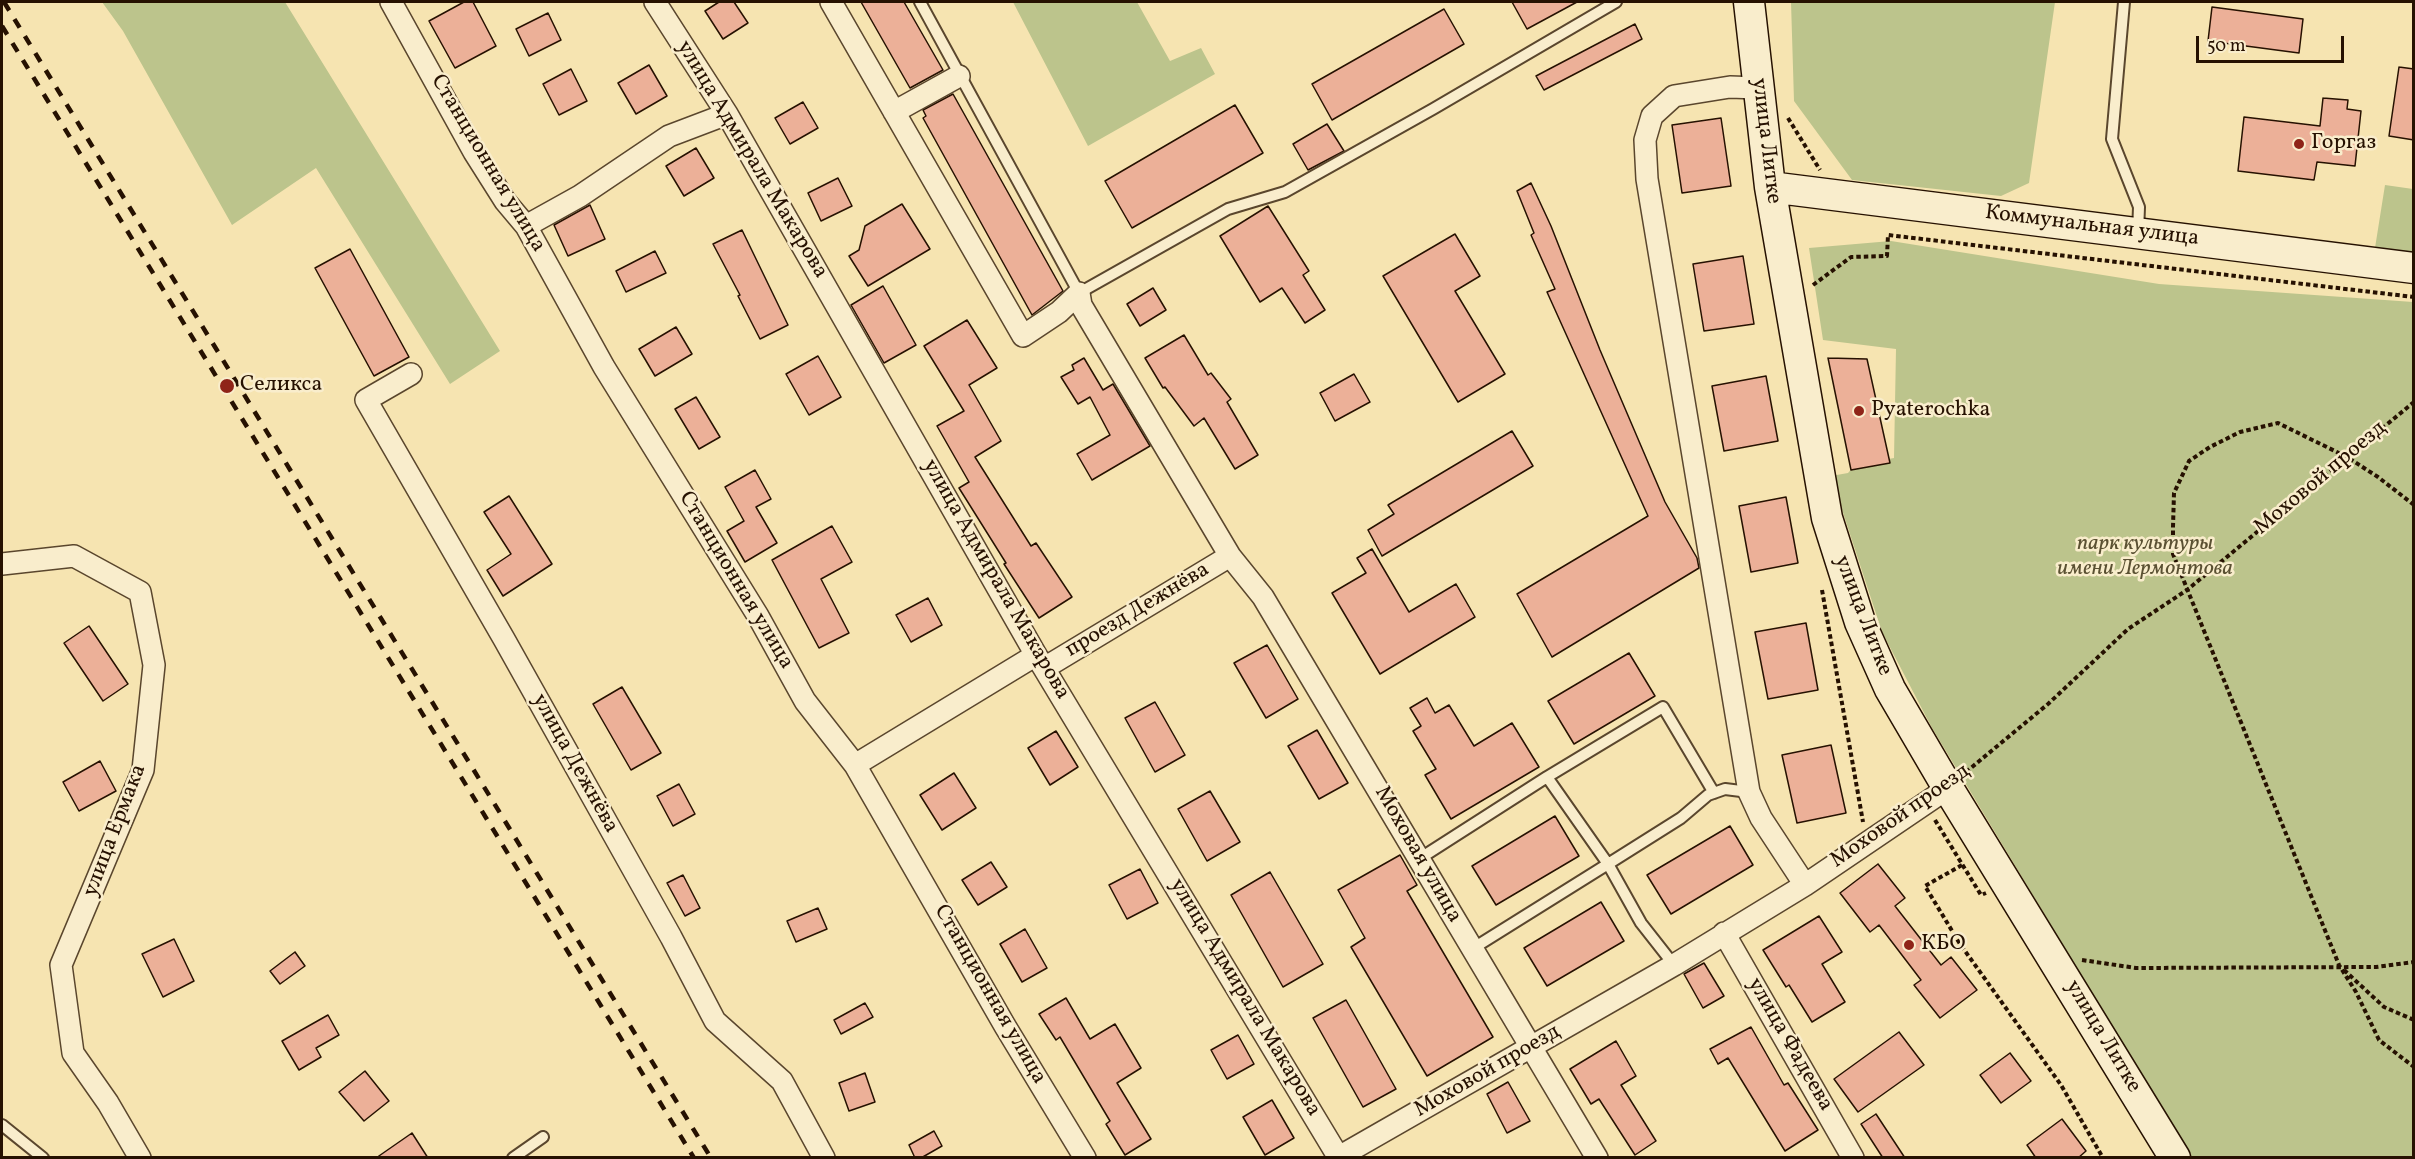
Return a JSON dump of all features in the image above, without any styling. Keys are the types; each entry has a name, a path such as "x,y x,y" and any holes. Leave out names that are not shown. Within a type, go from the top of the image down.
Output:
{"main road":[{"name":"улица Литке","path":"1749,2 1770,187 1827,518 1860,622 1890,689 1948,788 2175,1158"},
{"name":"Коммунальная улица","path":"1770,187 2414,268"}],"street":[{"name":"Станционная улица","path":"391,2 474,152 505,201 526,226 604,367 758,616 805,701 855,765 1005,1026 1085,1158"},
{"name":"улица Адмирала Макарова","path":"656,2 727,114 1041,661 1338,1157"},
{"path":"831,2 1023,336 1059,312 1079,293"},
{"path":"894,112 959,76"},
{"path":"1758,87 1730,87 1674,96 1652,116 1645,140 1647,179 1749,792 1761,818 1805,885"},
{"path":"526,226 580,196 669,136 727,114"},
{"name":"Моховая улица","path":"1079,293 1080,305 1230,556 1263,597 1598,1158"},
{"name":"улица Дежнёва","path":"411,374 366,400 504,639 671,937 715,1021 782,1081 824,1158"},
{"name":"улица Ермака","path":"2,564 74,556 140,592 154,665 143,770 61,965 73,1053 108,1103 140,1158"},
{"name":"проезд Дежнёва","path":"855,765 1230,556"},
{"name":"Моховой проезд","path":"1338,1157 1674,965 1805,885 1948,788"},
{"name":"улица Фадеева","path":"1724,933 1854,1158"}],"lane":[{"path":"920,2 1079,293 1228,209 1285,192 1433,110 1616,2"},
{"path":"2124,2 2112,139 2139,207 2138,233"},
{"path":"1419,859 1547,777 1663,707 1714,793"},
{"path":"1547,777 1608,864 1641,923 1674,965"},
{"path":"1472,949 1681,818 1708,795 1725,789 1749,792"},
{"path":"2,1125 43,1158"},
{"path":"513,1158 543,1137"}],"path":[{"path":"1813,285 1851,256 1887,256 1888,235 2414,297"},
{"name":"Моховой проезд","path":"1948,788 2048,704 2128,628 2187,590 2414,402"},
{"path":"2414,505 2347,457 2278,423 2240,432 2189,461 2174,493 2173,527 2173,554 2339,965 2356,992 2379,1040 2414,1067"},
{"path":"1962,865 1925,886 1960,944 2061,1085 2103,1158"},
{"path":"2073,958 2136,968 2339,965 2376,967 2414,962"},
{"path":"2339,965 2384,1006 2414,1020"}],"green space":[{"path":"102,2 285,2 500,351 450,384 316,168 232,225 123,31"},
{"path":"1013,2 1137,2 1170,61 1201,48 1215,74 1088,146"},
{"path":"1791,2 2055,2 2029,183 2001,196 1852,180 1794,101"},
{"path":"2385,185 2413,189 2413,253 2375,248"},
{"name":"парк культуры имени Лермонтова","path":"1891,241 2159,284 2413,302 2413,1157 2191,1157 1932,728 1882,632 1831,476 1848,473 1855,465 1894,458 1896,349 1823,340 1809,248"}],"building":[{"path":"464,2 473,2 496,46 455,68 429,21"},
{"path":"719,2 734,2 748,23 723,39 705,11"},
{"path":"861,2 904,2 943,70 910,88"},
{"path":"1512,2 1577,2 1527,29"},
{"path":"2212,7 2303,19 2299,53 2208,41"},
{"path":"1444,9 1464,44 1332,120 1312,84"},
{"path":"548,13 561,40 529,56 516,29"},
{"path":"1635,24 1642,39 1544,90 1536,76"},
{"path":"649,65 667,96 636,114 618,83"},
{"path":"2399,67 2414,69 2414,140 2389,136"},
{"path":"571,69 587,101 559,115 543,84"},
{"path":"953,94 1063,291 1032,315 923,118 926,116 923,110"},
{"name":"Горгаз","path":"2323,98 2348,100 2347,109 2361,111 2355,166 2317,162 2314,180 2238,171 2244,117 2320,126"},
{"path":"803,102 818,128 790,144 775,118"},
{"path":"1235,105 1263,153 1132,228 1105,181"},
{"path":"1721,118 1731,186 1682,193 1672,125"},
{"path":"1327,124 1344,151 1308,170 1293,144"},
{"path":"696,148 714,178 684,196 666,166"},
{"path":"838,178 852,206 821,221 808,193"},
{"path":"1531,183 1665,502 1697,558 1699,568 1552,657 1517,594 1648,516 1547,292 1555,289 1531,235 1534,233 1517,191"},
{"path":"902,204 930,249 868,286 849,256 859,250 865,226"},
{"path":"590,205 605,239 568,256 554,225"},
{"path":"1268,206 1309,271 1303,275 1325,310 1305,323 1282,288 1260,302 1220,236"},
{"path":"742,230 788,325 760,339 713,244"},
{"path":"1455,234 1480,276 1455,291 1505,374 1458,402 1383,276"},
{"name":"Селикса","path":"350,249 409,357 374,376 315,268"},
{"path":"655,251 666,273 626,292 616,271"},
{"path":"1743,256 1754,324 1704,331 1693,264"},
{"path":"883,286 916,345 884,363 851,305"},
{"path":"1153,288 1166,310 1140,326 1127,304"},
{"path":"967,320 997,368 969,385 1001,441 975,457 1031,546 1036,543 1072,597 1039,618 959,488 969,482 937,426 964,411 924,346"},
{"path":"676,327 692,354 655,376 639,349"},
{"path":"1184,335 1208,375 1211,373 1231,399 1227,402 1258,455 1235,469 1204,418 1194,426 1165,387 1163,388 1145,358"},
{"path":"818,356 841,397 809,415 786,374"},
{"path":"1084,358 1103,390 1113,384 1150,446 1092,480 1077,454 1110,435 1090,397 1078,404 1061,377 1074,370 1072,365"},
{"name":"Pyaterochka","path":"1828,358 1867,359 1890,463 1851,470"},
{"path":"1354,374 1370,402 1335,421 1320,393"},
{"path":"1766,376 1778,441 1724,451 1712,386"},
{"path":"696,397 720,437 699,449 675,409"},
{"path":"1512,431 1533,466 1382,556 1368,530 1394,514 1388,505"},
{"path":"755,470 771,499 756,507 777,543 745,562 727,531 744,521 725,487"},
{"path":"509,496 552,564 503,596 487,570 511,554 484,512"},
{"path":"1786,497 1798,563 1751,572 1739,506"},
{"path":"832,526 852,562 821,579 849,633 819,648 772,560"},
{"path":"1372,549 1409,612 1456,584 1475,617 1380,674 1332,593 1366,573 1357,558"},
{"path":"928,598 942,625 911,642 896,615"},
{"path":"1806,623 1818,690 1768,699 1755,632"},
{"path":"89,626 128,684 103,701 64,643"},
{"path":"1267,645 1298,699 1266,718 1234,663"},
{"path":"1629,653 1655,696 1574,744 1548,701"},
{"path":"622,687 661,753 631,770 593,704"},
{"path":"1427,698 1435,713 1449,705 1474,746 1512,723 1539,767 1451,819 1425,775 1436,769 1413,731 1421,726 1410,708"},
{"path":"1155,702 1185,755 1155,772 1125,718"},
{"path":"1317,730 1348,783 1319,799 1288,746"},
{"path":"1056,731 1078,767 1050,785 1028,748"},
{"path":"1831,745 1846,813 1797,823 1782,755"},
{"path":"100,761 116,791 79,811 63,782"},
{"path":"954,773 976,808 942,830 920,795"},
{"path":"679,784 695,814 673,826 657,796"},
{"path":"1210,791 1240,842 1207,861 1178,809"},
{"path":"1555,816 1579,856 1496,905 1472,866"},
{"path":"1730,826 1753,865 1671,914 1647,875"},
{"path":"1400,855 1417,885 1407,891 1493,1037 1427,1076 1351,947 1365,938 1338,890"},
{"path":"991,862 1007,887 978,905 962,880"},
{"name":"КБО","path":"1878,864 1905,898 1895,906 1941,965 1951,957 1977,990 1940,1018 1914,985 1921,980 1879,925 1870,932 1840,893"},
{"path":"1140,869 1158,903 1127,919 1109,885"},
{"path":"1270,872 1323,964 1283,987 1231,895"},
{"path":"683,875 700,908 685,916 667,883"},
{"path":"1601,902 1624,941 1547,986 1524,948"},
{"path":"818,908 827,929 796,942 787,921"},
{"path":"1819,916 1842,952 1822,964 1845,1002 1812,1022 1789,985 1786,987 1763,950"},
{"path":"1025,929 1047,968 1022,982 1000,944"},
{"path":"174,939 194,981 163,997 142,954"},
{"path":"295,952 305,966 280,984 270,971"},
{"path":"1704,963 1724,996 1703,1008 1684,974"},
{"path":"1066,998 1090,1039 1115,1024 1141,1068 1117,1083 1151,1139 1125,1155 1106,1124 1110,1121 1060,1037 1056,1040 1039,1014"},
{"path":"1346,1000 1396,1089 1363,1107 1313,1018"},
{"path":"865,1003 873,1017 841,1034 834,1020"},
{"path":"328,1015 339,1035 316,1048 321,1057 299,1070 282,1041"},
{"path":"1751,1027 1784,1085 1788,1083 1818,1130 1785,1151 1728,1058 1718,1064 1710,1049"},
{"path":"1899,1032 1924,1065 1858,1112 1834,1079"},
{"path":"1238,1035 1254,1064 1227,1079 1211,1050"},
{"path":"1616,1041 1636,1076 1621,1085 1656,1141 1635,1155 1599,1099 1591,1104 1570,1069"},
{"path":"2010,1053 2031,1081 2001,1103 1980,1075"},
{"path":"365,1071 389,1101 364,1121 339,1092"},
{"path":"865,1073 875,1102 849,1111 839,1083"},
{"path":"1508,1082 1530,1121 1507,1133 1487,1094"},
{"path":"1272,1100 1294,1138 1265,1155 1243,1117"},
{"path":"1876,1114 1905,1158 1883,1158 1861,1124"},
{"path":"2062,1119 2086,1151 2078,1158 2036,1158 2027,1145"},
{"path":"934,1131 942,1146 921,1158 915,1158 909,1145"},
{"path":"412,1133 428,1158 376,1158"}],"railway":[{"path":"4,2 711,1158"},
{"path":"2,26 694,1158"}],"place":[{"name":"Горгаз","path":"2299,144"},
{"name":"Селикса","path":"227,386"},
{"name":"Pyaterochka","path":"1859,411"},
{"name":"КБО","path":"1909,945"}]}
